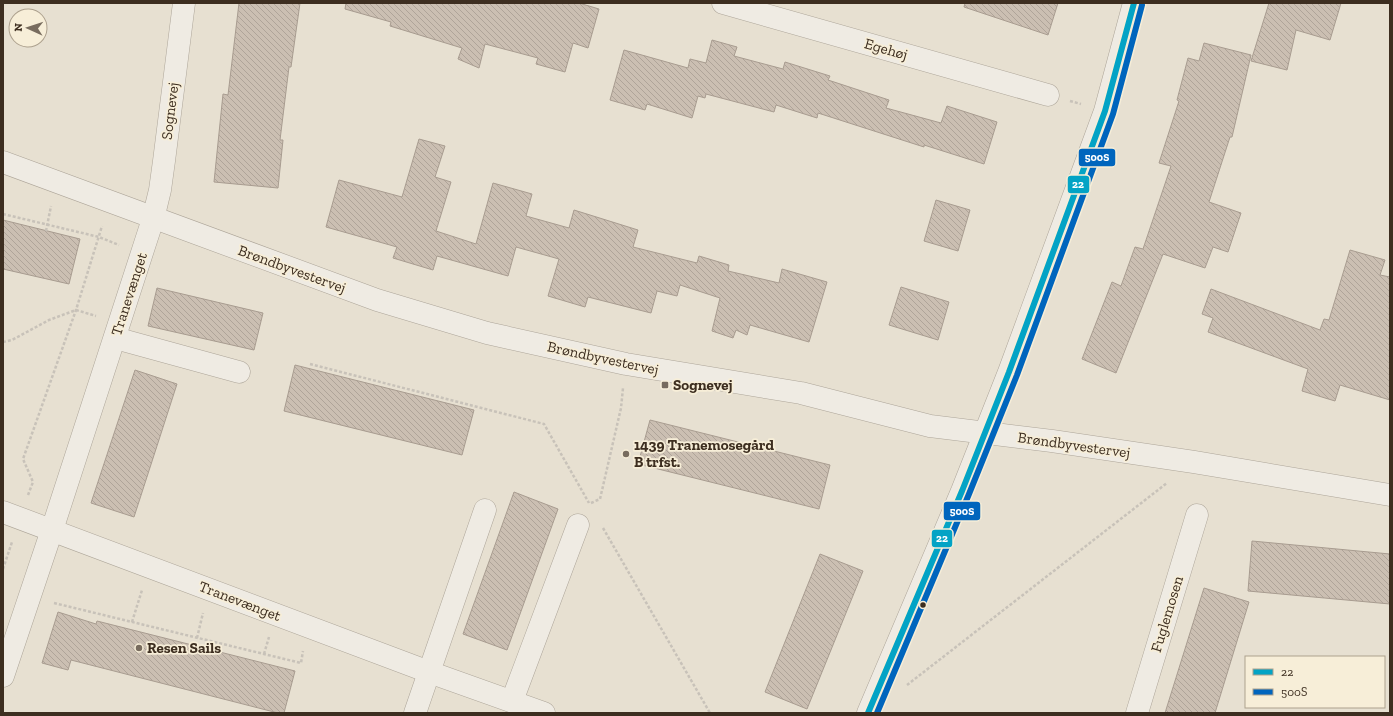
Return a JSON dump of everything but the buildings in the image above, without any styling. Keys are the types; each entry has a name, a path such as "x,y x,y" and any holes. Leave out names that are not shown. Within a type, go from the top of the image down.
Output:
{"street":[{"name":"Sognevej","path":"153,219 160,190 184,3"},
{"name":"Egehøj","path":"723,3 1048,95"},
{"path":"868,713 962,491 1009,372 1105,111 1134,3"},
{"name":"Brøndbyvestervej","path":"3,162 153,219 377,300 487,333 626,364 801,393 930,426 985,432 1194,462 1390,495"},
{"name":"Tranevænget","path":"3,676 153,219"},
{"path":"117,331 239,372"},
{"path":"415,713 485,510"},
{"name":"Tranevænget","path":"12,515 308,627 544,713"},
{"name":"Fuglemosen","path":"1137,713 1197,515"},
{"path":"512,701 578,525"}],"path":[{"path":"1048,95 1105,111"},
{"path":"3,569 12,515 33,482 23,459 76,310 110,202"},
{"path":"3,214 99,237 142,254"},
{"path":"3,342 12,340 49,320 76,310 117,331"},
{"path":"310,364 544,424 590,504"},
{"path":"578,525 579,509 600,500 621,408 626,364"},
{"path":"903,689 1194,462"},
{"path":"601,524 710,713"},
{"path":"132,622 150,567"},
{"path":"30,597 301,663 308,627"}],"transit line":[{"name":"22","path":"868,713 962,491 1009,372 1105,111 1134,3"},
{"name":"500S","path":"877,713 1017,375 1113,114 1142,5"}],"place":[{"name":"Sognevej","path":"665,385"},
{"name":"1439 Tranemosegård B trfst.","path":"626,454"},
{"name":"Resen Sails","path":"139,648"}]}
